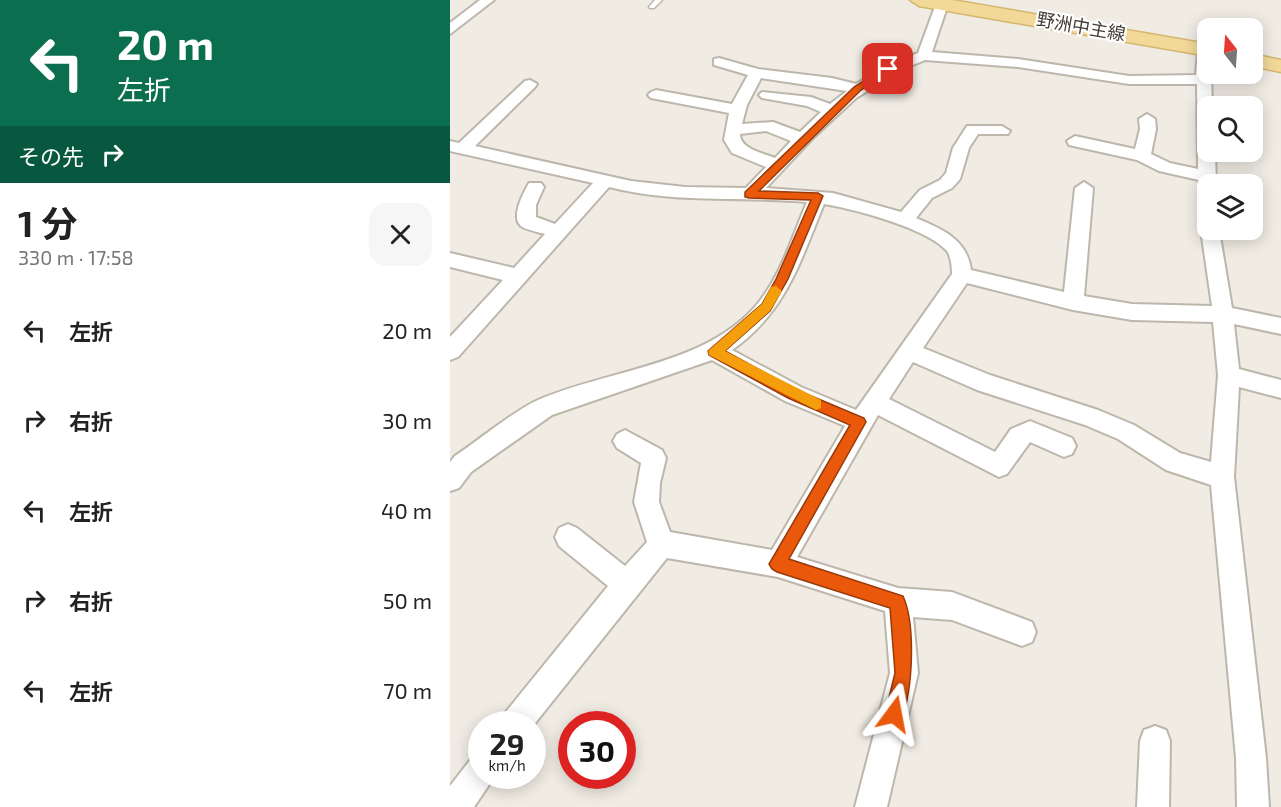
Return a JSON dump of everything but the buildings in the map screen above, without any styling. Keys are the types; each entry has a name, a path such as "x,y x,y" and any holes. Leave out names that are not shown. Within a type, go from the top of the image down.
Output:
{"main road":[{"name":"野洲中主線","path":"919,0 1197,48"},
{"path":"1263,62 1281,66"}],"street":[{"path":"450,30 488,0"},
{"path":"924,56 942,4"},
{"path":"749,195 857,89 899,63 924,56 1018,63 1129,80 1197,79"},
{"path":"719,62 758,73 857,89"},
{"path":"758,73 744,92 732,131 732,141 738,149 778,165"},
{"path":"799,100 812,80"},
{"path":"456,148 530,84"},
{"path":"1204,84 1206,174"},
{"path":"656,95 738,110"},
{"path":"767,95 799,100 833,111"},
{"path":"1142,156 1148,129 1147,119"},
{"path":"732,131 747,126 770,128 786,131 803,140"},
{"path":"903,221 926,194 946,184 954,175 962,148 973,129 1002,131"},
{"path":"1074,141 1142,156 1165,167 1197,174"},
{"path":"456,148 605,180 628,188 670,193 818,196 853,203 903,221 952,246 960,258 962,275 860,422 777,564"},
{"path":"450,351 605,180"},
{"path":"535,187 527,205 527,221 558,232"},
{"path":"1073,302 1084,188"},
{"path":"450,480 463,464 544,408 714,351 732,339 766,308 782,279 818,196"},
{"path":"1212,240 1223,314 1229,375 1222,477 1251,758 1253,807"},
{"path":"450,260 518,276"},
{"path":"962,275 1073,302 1132,312 1223,314 1281,326"},
{"path":"450,321 472,327"},
{"path":"714,351 793,394 860,422"},
{"path":"909,351 985,383 1090,417 1126,432 1174,462 1222,477"},
{"path":"1229,375 1281,389"},
{"path":"874,402 999,466 1019,436 1030,431 1064,446"},
{"path":"625,441 654,458 646,482 644,505 662,544"},
{"path":"568,537 627,584"},
{"path":"662,544 777,564 898,602 952,606 1022,632"},
{"path":"526,711 627,584 662,544"},
{"path":"871,807 904,673 898,602"},
{"path":"1153,807 1155,741"},
{"path":"454,807 468,788"}],"lane":[{"path":"652,8 659,0"}],"slow traffic":[{"path":"776,291 766,308 732,339 714,351 744,369 816,404"}],"route":[{"path":"888,69 857,89 789,153 749,195 818,196 782,279 766,308 732,339 714,351 793,394 860,422 777,564 898,602 904,673 894,714"}]}
